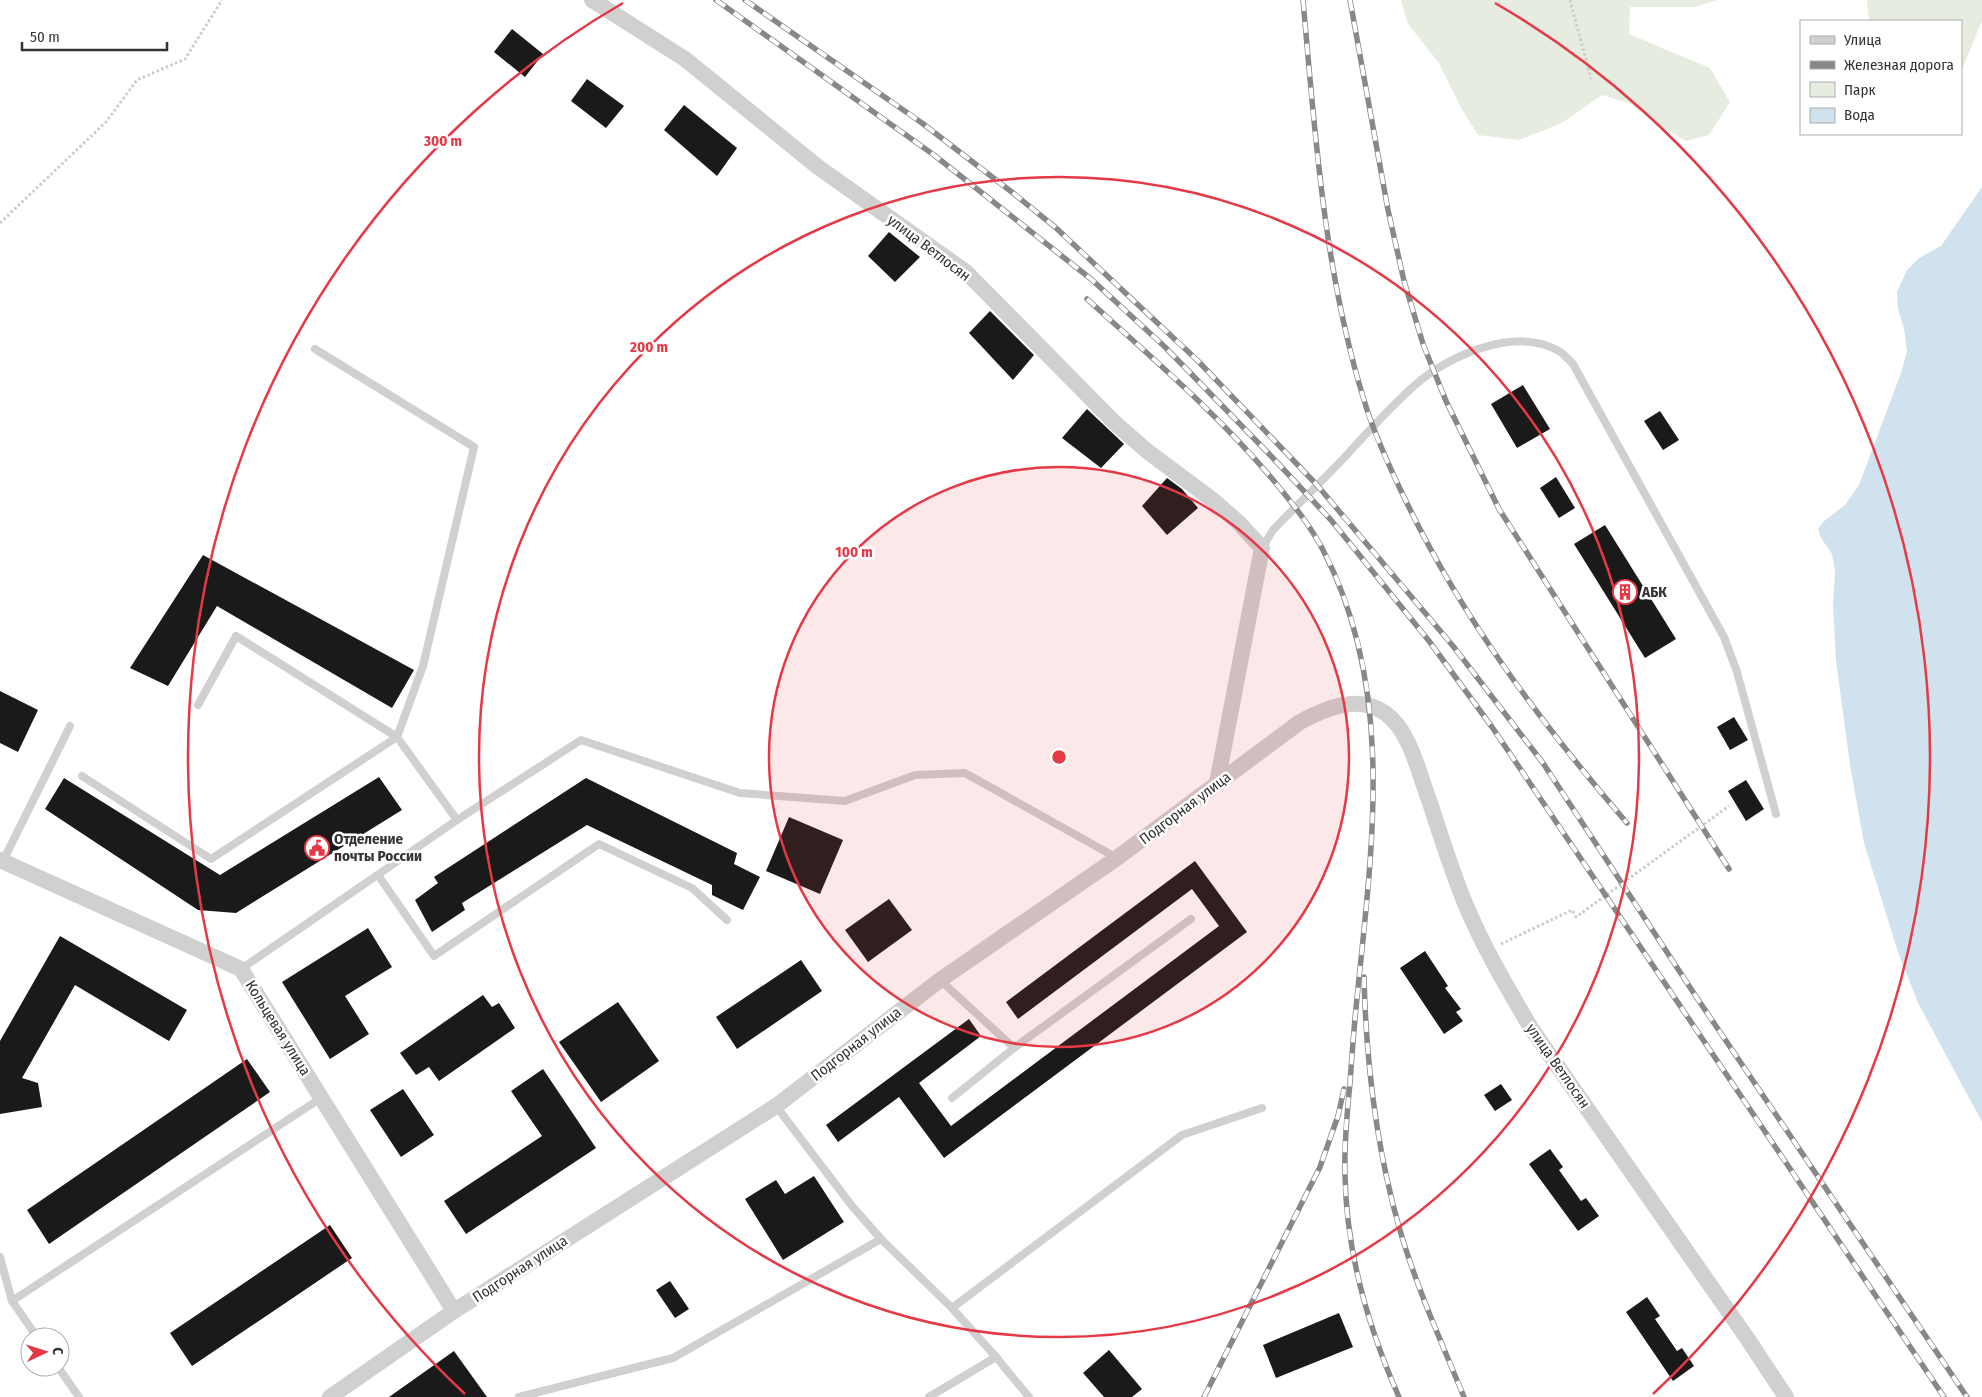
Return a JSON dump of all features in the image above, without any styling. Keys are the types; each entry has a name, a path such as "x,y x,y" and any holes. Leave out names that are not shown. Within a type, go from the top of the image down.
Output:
{"street":[{"name":"улица Ветлосян","path":"592,0 685,59 818,167 966,272 1115,423 1147,451 1214,501 1239,523 1262,548"},
{"path":"1217,783 1262,548"},
{"name":"Подгорная улица","path":"330,1397 454,1311 776,1106 940,980 1118,858 1300,722 1324,710 1348,704 1360,704 1380,710"},
{"name":"улица Ветлосян","path":"1380,710 1395,722 1407,741 1466,906 1487,950 1531,1028 1736,1322 1786,1397"},
{"name":"Кольцевая улица","path":"1,861 241,969 454,1311"}],"lane":[{"path":"1262,548 1273,530 1416,384 1434,371 1448,362 1473,351 1513,342 1530,342 1545,345 1560,352 1574,364 1724,637 1737,672 1776,814"},
{"path":"82,776 211,858 397,736 423,666 474,447 315,349"},
{"path":"198,704 236,636 397,736 457,820"},
{"path":"1,861 70,726"},
{"path":"241,969 457,820 581,740 740,793 845,801 916,775 965,773 1118,858"},
{"path":"378,875 434,956 599,844 692,888 727,920"},
{"path":"952,1098 1014,1048 1191,919"},
{"path":"940,980 1014,1048"},
{"path":"12,1301 321,1098"},
{"path":"776,1106 834,1185 881,1239 952,1308 996,1356 1029,1397"},
{"path":"952,1308 1182,1134 1262,1108"},
{"path":"519,1397 674,1358 881,1239"},
{"path":"0,1257 12,1301 30,1327"},
{"path":"929,1397 996,1356"},
{"path":"65,1377 79,1397"}],"path":[{"path":"0,223 106,122 137,80 185,59 222,0"},
{"path":"1570,0 1591,79"},
{"path":"1487,950 1572,910 1576,916 1729,806"}],"green space":[{"path":"1401,0 1718,0 1695,7 1630,7 1629,34 1710,68 1730,102 1709,135 1686,141 1657,124 1629,103 1602,95 1562,123 1519,140 1478,135 1461,108 1439,63 1408,24"},
{"path":"1867,0 1982,0 1982,21 1962,70 1962,20 1869,20"}],"water":[{"path":"1982,187 1982,1122 1918,1003 1898,952 1864,843 1850,765 1836,660 1833,606 1835,571 1832,554 1821,538 1818,529 1823,522 1845,505 1859,485 1901,373 1907,351 1904,328 1898,309 1897,292 1907,270 1919,258 1941,246"}],"building":[{"path":"512,29 543,54 525,77 494,52"},
{"path":"587,79 624,106 606,128 571,101"},
{"path":"684,105 737,148 717,176 664,130"},
{"path":"889,232 920,257 895,282 868,256"},
{"path":"990,311 1034,355 1013,380 969,333"},
{"path":"1523,385 1550,429 1517,448 1491,404"},
{"path":"1087,409 1124,444 1101,468 1062,438"},
{"path":"1660,411 1679,440 1663,450 1644,421"},
{"path":"1556,477 1575,508 1559,518 1540,488"},
{"path":"1167,478 1182,489 1198,508 1167,535 1142,506"},
{"name":"АБК","path":"1605,525 1676,639 1645,658 1574,544"},
{"path":"203,555 414,670 392,708 217,606 168,686 130,668"},
{"path":"0,691 38,710 18,752 0,743"},
{"path":"1734,717 1748,740 1730,750 1717,727"},
{"path":"379,777 402,810 236,913 198,910 45,809 64,778 220,875"},
{"path":"586,778 737,853 734,864 760,877 743,910 712,895 712,885 587,825 462,903 465,910 432,932 415,900 438,883 434,877"},
{"path":"1746,780 1764,809 1746,821 1728,791"},
{"path":"789,817 843,840 820,894 766,871"},
{"path":"1195,861 1247,932 944,1158 899,1097 838,1142 826,1125 969,1019 981,1036 919,1083 951,1126 1219,926 1192,889 1018,1019 1006,1002"},
{"path":"889,899 912,930 868,962 845,930"},
{"path":"368,928 392,967 345,996 369,1034 330,1059 282,982"},
{"path":"60,936 187,1010 169,1041 75,985 22,1078 38,1083 42,1107 0,1114 0,1041"},
{"path":"1425,951 1448,986 1445,988 1461,1009 1456,1012 1463,1021 1444,1034 1400,968"},
{"path":"801,960 822,991 737,1049 716,1017"},
{"path":"483,995 492,1007 499,1003 515,1028 439,1081 429,1067 416,1075 400,1053"},
{"path":"618,1002 659,1061 601,1102 559,1042"},
{"path":"247,1059 270,1092 49,1244 27,1210"},
{"path":"543,1069 596,1148 466,1234 444,1201 542,1136 511,1091"},
{"path":"1501,1084 1512,1100 1495,1111 1484,1095"},
{"path":"403,1089 434,1135 401,1157 370,1110"},
{"path":"1550,1149 1563,1167 1559,1170 1581,1201 1586,1198 1599,1216 1578,1231 1529,1164"},
{"path":"814,1176 844,1222 783,1260 745,1199 776,1180 785,1194"},
{"path":"330,1225 352,1258 192,1366 170,1333"},
{"path":"670,1281 689,1309 675,1318 656,1290"},
{"path":"1647,1297 1660,1316 1655,1319 1677,1351 1682,1348 1694,1366 1673,1381 1626,1312"},
{"path":"1339,1313 1353,1347 1276,1378 1263,1345"},
{"path":"1109,1350 1142,1389 1132,1397 1104,1397 1083,1373"},
{"path":"454,1351 487,1397 389,1397"}],"railway":[{"path":"716,0 934,155 1091,279 1165,347 1331,520 1429,641 1492,727 1944,1397"},
{"path":"745,0 922,123 1055,227 1197,360 1317,485 1453,646 1543,763 1697,998 1967,1397"},
{"path":"1303,0 1317,151 1330,252 1350,351 1377,437 1387,462 1426,541 1477,627 1534,708 1627,823"},
{"path":"1350,0 1388,210 1404,281 1423,344 1446,401 1499,509 1729,869"},
{"path":"1087,299 1160,364 1253,456 1300,514 1318,541 1346,603 1361,658 1370,714 1373,770 1368,884 1346,1128 1346,1203 1354,1260 1361,1288 1378,1343 1399,1397"},
{"path":"1364,977 1370,1072 1378,1134 1391,1196 1413,1271 1464,1397"},
{"path":"1204,1397 1320,1167 1338,1116 1344,1089"}],"place":[{"name":"АБК","path":"1625,592"},
{"name":"Отделение почты России","path":"317,848"}]}
